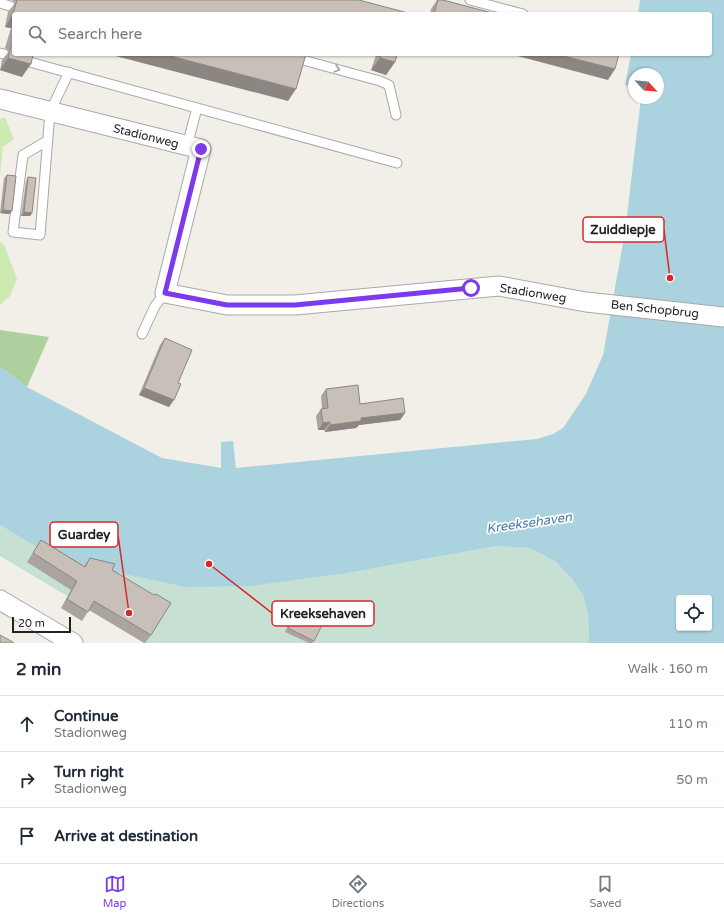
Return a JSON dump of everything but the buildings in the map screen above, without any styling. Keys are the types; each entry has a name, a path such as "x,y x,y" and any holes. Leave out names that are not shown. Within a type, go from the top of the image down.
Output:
{"street":[{"name":"Stadionweg","path":"0,98 50,112 201,149 165,293 227,305 295,305 499,286 586,302"},
{"name":"Ben Schopbrug","path":"586,302 724,317"},
{"path":"0,600 73,643"}],"lane":[{"path":"470,0 516,12"},
{"path":"0,3 10,6"},
{"path":"299,59 380,81 389,85 396,114"},
{"path":"26,61 397,163"},
{"path":"47,142 23,155 14,232 40,235 50,112 69,72"},
{"path":"187,146 197,108"},
{"path":"142,334 155,306 165,293"}],"green space":[{"path":"5,117 14,139 3,147 0,175 0,119"},
{"path":"0,242 4,245 17,279 10,296 0,305"},
{"path":"0,330 49,337 27,387 0,367"},
{"path":"0,525 38,548 347,573 497,546 530,548 556,562 572,579 584,597 588,617 588,643 146,643 0,556"}],"water":[{"path":"640,0 724,0 724,643 588,643 588,617 584,597 572,579 556,562 530,548 497,546 347,573 251,586 186,587 91,567 38,548 0,525 0,367 27,387 162,458 221,468 221,442 233,441 236,468 537,439 553,434 563,428 586,394 603,355 625,232 640,104 664,104 664,68 628,68 631,56 712,56 712,12 638,12"},
{"path":"628,70 628,85 625,85"}],"place":[{"name":"Zuiddiepje","path":"670,278"},
{"name":"Kreeksehaven","path":"209,564"},
{"name":"Guardey","path":"129,613"}],"route":[{"path":"201,149 165,293 227,305 295,305 471,288"}]}
